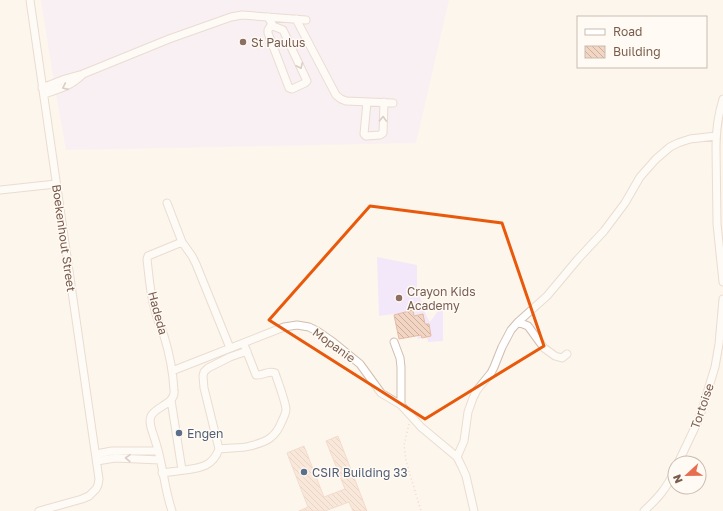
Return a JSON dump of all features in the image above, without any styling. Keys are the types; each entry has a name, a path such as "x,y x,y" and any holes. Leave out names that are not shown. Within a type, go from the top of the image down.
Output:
{"street":[{"name":"Boekenhout Street","path":"30,0 99,476 97,487 89,496 39,511"},
{"path":"43,91 65,79 84,74 169,39 231,16 242,15 306,20"},
{"path":"268,17 274,27 283,30 307,81 306,83 292,89 289,88 268,33 268,30 272,24"},
{"path":"296,19 336,95 346,101 394,103"},
{"path":"723,99 716,136 717,224 723,282"},
{"path":"368,102 364,134 366,136 380,135 382,133 384,102"},
{"path":"457,458 464,441 468,412 473,398 491,373 509,333 518,322 547,296 604,231 625,203 640,177 656,159 670,147 682,142 694,138 716,136"},
{"path":"0,190 56,184"},
{"path":"167,203 182,242 196,264 230,348"},
{"name":"Hadeda","path":"182,242 149,255 147,259 152,300 164,336 172,371 175,392 171,400 182,470"},
{"name":"Tortoise","path":"682,455 699,419 719,368 719,344 723,299"},
{"path":"518,322 528,326 540,344 547,350 561,358 564,358 567,354"},
{"name":"Mopanie","path":"172,371 287,326 300,325 309,327 321,333 356,360 381,393 401,405 421,427 457,458 466,476 474,511"},
{"path":"394,342 400,358 401,367 401,405"},
{"path":"219,449 246,447 262,442 273,436 276,433 285,413 286,407 275,373 270,372 256,375 244,343"},
{"path":"162,473 201,468 212,461 217,454 219,449 203,382 204,372 208,368 230,357 247,351"},
{"path":"171,400 150,418 172,511"},
{"path":"96,457 112,451 158,451"},
{"path":"96,457 160,460"},
{"path":"644,511 664,491 667,486"}],"path":[{"path":"410,422 404,445 406,461 421,511"}],"highlighted area":[{"path":"370,206 502,223 544,346 425,419 269,320"}],"shaded area":[{"name":"St Paulus","path":"41,0 449,0 416,143 66,150"},
{"name":"Crayon Kids Academy","path":"377,257 417,265 417,288 426,315 430,322 440,308 443,310 443,341 428,342 427,337 418,339 417,336 399,339 394,314 379,316"}],"building":[{"path":"413,310 414,316 423,314 425,324 429,324 431,336 422,338 421,335 399,339 394,315"},
{"name":"CSIR Building 33","path":"338,436 367,511 353,511 349,502 325,511 299,511 308,507 287,453 304,446 324,497 345,489 326,441"}],"place":[{"name":"St Paulus","path":"243,42"},
{"name":"Crayon Kids Academy","path":"399,298"},
{"name":"Engen","path":"179,433"},
{"name":"CSIR Building 33","path":"304,472"}]}
